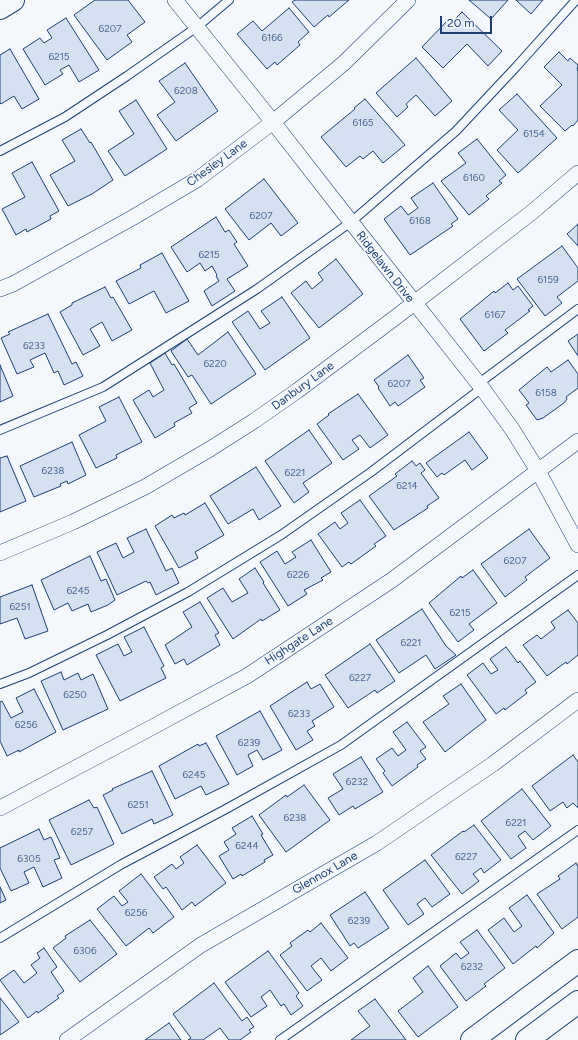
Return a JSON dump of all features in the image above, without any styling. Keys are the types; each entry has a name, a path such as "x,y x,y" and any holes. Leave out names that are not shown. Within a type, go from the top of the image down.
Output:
{"main road":[{"path":"0,8 13,0"},
{"path":"472,1040 578,961"},
{"path":"527,1040 578,1002"}],"street":[{"name":"Ridgelawn Drive","path":"175,0 273,122 480,386 512,430 538,471 578,545"},
{"name":"Chesley Lane","path":"0,289 13,284 198,179 273,122 344,63 408,0"},
{"name":"Danbury Lane","path":"0,553 73,522 145,487 254,421 297,391 414,303 531,213 578,173"},
{"name":"Highgate Lane","path":"0,808 247,676 392,580 578,441"},
{"name":"Glennox Lane","path":"67,1040 201,945 383,839 493,764 578,700"}],"lane":[{"path":"0,152 65,117 127,76 196,28 229,0"},
{"path":"0,430 103,387 257,288 351,222 456,131 576,0"},
{"path":"0,684 29,673 114,632 188,592 281,535 371,472 578,309"},
{"path":"0,938 122,864 226,809 341,745 578,575"},
{"path":"280,1040 578,830"}],"building":[{"path":"95,0 128,0 145,22 127,35 132,42 107,60 74,15"},
{"path":"295,0 349,0 329,17 328,15 314,27 292,2"},
{"path":"469,0 508,0 491,19"},
{"path":"516,0 543,0 531,14"},
{"path":"289,8 309,32 298,42 300,45 277,65 275,62 267,69 237,34 253,21 262,31"},
{"path":"462,12 502,51 488,66 467,44 443,68 422,47 447,21 450,24"},
{"path":"66,18 99,70 79,82 69,65 60,70 63,74 45,85 23,49 40,38 44,43 52,38 47,30"},
{"path":"10,49 39,99 22,109 14,96 1,104 0,103 0,55"},
{"path":"559,52 568,61 570,58 578,65 578,120 573,126 572,125 565,131 540,106 562,85 544,67"},
{"path":"416,58 452,101 435,116 416,95 406,104 408,107 397,117 376,93"},
{"path":"185,63 218,111 176,141 157,115 175,102 159,81"},
{"path":"517,94 557,138 518,173 497,150 518,130 499,110"},
{"path":"365,99 405,145 383,163 373,151 363,159 360,156 346,167 321,137"},
{"path":"136,100 167,149 125,176 108,151 134,134 119,111"},
{"path":"81,129 90,143 91,142 113,180 92,194 68,206 50,175 75,161 62,140"},
{"path":"477,139 506,175 499,181 502,183 486,196 489,199 469,215 441,181 466,163 458,153"},
{"path":"32,162 59,211 50,216 51,219 27,232 26,229 16,235 2,209 25,197 12,173"},
{"path":"264,179 298,223 281,236 271,223 249,240 225,209"},
{"path":"433,183 458,219 451,224 453,226 410,255 384,219 401,206 408,215 418,208 411,198"},
{"path":"216,217 225,232 229,230 237,242 234,244 248,266 227,279 235,291 212,306 204,291 219,281 212,266 205,271 200,263 187,272 171,247"},
{"path":"578,224 578,246 567,234"},
{"path":"562,246 578,268 578,281 557,297 562,303 545,316 517,279"},
{"path":"162,253 189,301 166,313 154,291 129,304 116,281 141,268 140,265"},
{"path":"336,259 363,294 319,328 291,293 306,281 312,289 323,280 318,273"},
{"path":"508,283 513,290 518,286 533,306 528,310 530,311 505,330 508,333 484,351 460,319 494,291 495,293"},
{"path":"105,287 111,298 113,297 132,330 112,341 102,322 90,329 100,346 83,355 60,312 72,305 72,303"},
{"path":"282,297 310,338 265,370 232,322 248,311 260,329 270,323 261,311"},
{"path":"48,314 72,364 76,362 83,376 64,385 58,371 54,373 45,353 30,360 34,367 17,374 1,338 10,334 8,332"},
{"path":"228,332 256,374 211,404 192,375 188,377 171,351 187,339 198,355"},
{"path":"578,334 578,356 568,341"},
{"path":"165,353 172,365 174,364 197,403 189,408 192,413 174,423 175,426 155,438 133,400 149,390 153,397 164,390 150,363"},
{"path":"408,355 424,378 420,380 425,387 398,406 395,402 390,406 374,380"},
{"path":"568,360 578,374 578,388 566,397 567,399 564,403 543,418 537,420 526,405 529,403 519,390 547,367 551,372"},
{"path":"0,365 13,396 0,402"},
{"path":"358,394 388,435 370,448 360,435 352,440 359,449 343,460 317,424 329,415 328,414"},
{"path":"119,397 142,442 116,455 117,458 96,468 79,435 106,421 99,407"},
{"path":"309,430 332,463 303,483 309,492 294,503 265,461"},
{"path":"469,432 488,458 472,470 465,460 444,475 442,473 437,477 426,463"},
{"path":"72,442 86,475 68,484 67,481 60,484 61,486 34,497 20,466"},
{"path":"7,456 26,501 0,512 0,458"},
{"path":"412,461 416,466 420,463 425,470 421,473 439,498 427,506 428,508 394,530 369,496 397,476 395,474"},
{"path":"256,467 281,506 259,520 253,509 228,524 210,496"},
{"path":"360,500 386,536 374,544 376,546 351,564 349,562 342,567 318,534 335,522 340,529 348,523 341,513"},
{"path":"205,503 224,535 195,552 198,558 179,568 155,526 172,515 174,518 184,513 185,515"},
{"path":"146,529 166,571 172,568 179,583 156,595 150,582 148,583 146,581 117,595 97,552 116,543 123,558 134,552 127,538"},
{"path":"529,529 550,558 525,577 527,580 505,597 481,564"},
{"path":"311,540 331,572 321,578 323,580 304,590 307,594 288,606 260,562 277,551 285,564 296,557 292,552"},
{"path":"90,556 101,581 106,579 115,600 108,605 91,612 88,604 72,611 68,603 54,610 41,580"},
{"path":"255,568 280,610 262,621 261,619 233,639 207,598 223,588 232,602 248,593 239,579"},
{"path":"473,570 497,603 469,624 474,630 458,642 429,603 461,576 462,578"},
{"path":"32,585 48,631 25,639 17,618 0,624 0,597"},
{"path":"200,602 219,633 215,635 220,645 187,665 184,659 175,664 165,645 192,627 183,612"},
{"path":"422,609 446,646 456,655 435,669 426,655 399,673 376,640"},
{"path":"568,610 578,623 578,655 567,664 566,662 547,676 523,645 537,635 541,639 555,628 551,622"},
{"path":"144,627 164,666 161,668 166,678 120,701 96,655 118,644 124,656 132,652 124,637"},
{"path":"370,644 395,681 377,693 375,690 348,708 325,675"},
{"path":"506,647 518,663 520,661 536,682 525,690 527,693 505,710 504,708 496,714 467,675 483,663 491,674 498,670 490,659"},
{"path":"61,672 64,680 78,673 81,680 93,674 108,709 63,730 41,681"},
{"path":"307,682 311,689 320,684 334,707 312,721 315,726 307,731 313,740 296,750 270,706"},
{"path":"461,684 486,720 445,752 423,722 449,704 443,696"},
{"path":"34,689 56,732 19,752 19,750 7,756 0,741 0,702 2,701 11,718 23,712 16,698"},
{"path":"260,711 282,750 263,760 257,750 248,755 253,766 237,775 216,736"},
{"path":"407,722 426,747 420,751 426,759 417,765 418,767 392,786 383,773 385,771 376,759 392,748 398,756 406,750 393,732"},
{"path":"206,743 229,784 206,795 201,786 175,799 159,766 198,744 199,746"},
{"path":"573,755 578,762 578,808 573,803 567,808 563,802 550,811 532,786"},
{"path":"361,757 383,792 355,809 353,806 339,815 328,798 343,789 333,774"},
{"path":"152,771 173,815 154,824 152,819 122,834 103,795 113,790 112,789"},
{"path":"304,785 330,820 286,852 259,815 286,795 287,797"},
{"path":"522,789 551,826 533,840 525,831 518,836 526,848 511,859 481,821"},
{"path":"89,800 94,808 97,807 114,844 71,865 49,820"},
{"path":"252,816 273,855 264,860 265,862 242,876 241,874 233,879 219,856 229,850 224,842 236,834 232,828"},
{"path":"474,825 501,860 484,873 481,868 473,874 479,881 462,894 431,855 463,831 464,832"},
{"path":"39,829 44,840 51,837 60,858 54,860 62,878 43,887 34,867 24,872 29,883 11,891 0,868 0,848"},
{"path":"197,845 226,883 195,906 192,902 182,910 166,887 163,889 154,877 172,864 176,869 184,863 180,857"},
{"path":"425,860 450,894 432,907 425,898 417,904 424,914 408,925 383,890"},
{"path":"576,863 578,867 578,917 562,929 537,894 560,879 558,876"},
{"path":"141,874 174,917 153,933 149,928 126,946 97,909 114,896 122,906 128,902 119,891"},
{"path":"0,887 6,900 0,903"},
{"path":"365,892 389,928 358,948 354,943 350,946 330,915"},
{"path":"527,895 554,933 537,948 536,946 513,964 488,930 504,918 514,932 522,926 509,908"},
{"path":"90,920 117,954 80,982 53,948 66,938 65,936"},
{"path":"321,923 348,958 331,971 321,958 311,966 322,980 307,991 280,955 292,946 290,943 308,930 310,932"},
{"path":"477,930 505,968 484,984 486,986 466,1001 440,966 456,953 461,959 469,953 460,942"},
{"path":"44,948 57,967 51,972 64,991 57,996 59,998 38,1013 37,1011 28,1018 0,980 14,970 24,983 37,973 31,965 40,958 37,953"},
{"path":"268,951 299,993 296,996 303,1006 291,1015 284,1004 281,1006 270,990 261,997 267,1006 251,1017 225,982"},
{"path":"428,966 458,1007 418,1037 398,1011 423,992 413,978"},
{"path":"214,983 242,1021 247,1017 254,1027 249,1030 251,1032 240,1040 229,1040 220,1028 203,1040 188,1040 191,1038 173,1014"},
{"path":"0,998 19,1022 0,1035"},
{"path":"375,999 406,1040 351,1040 370,1026 358,1011"},
{"path":"169,1023 181,1040 145,1040"}]}
